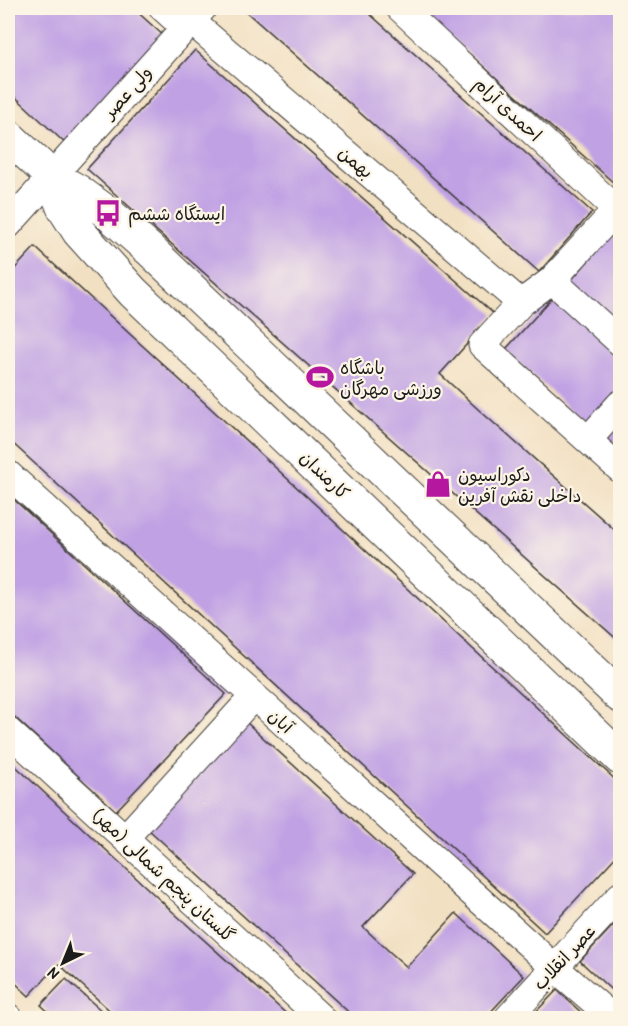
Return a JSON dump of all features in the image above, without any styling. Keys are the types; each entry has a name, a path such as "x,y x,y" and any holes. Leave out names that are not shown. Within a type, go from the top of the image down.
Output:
{"main road":[{"name":"کارمندان","path":"8,136 51,176 78,190 150,249 621,696"},
{"name":"کارمندان","path":"51,176 63,207 79,232 133,292 621,758"}],"street":[{"name":"بهمن","path":"163,8 193,19 521,303"},
{"name":"احمدی آرام","path":"400,8 619,208"},
{"name":"ولی عصر","path":"8,225 193,19"},
{"path":"619,208 552,280 521,303 482,345 621,469"},
{"path":"552,280 621,342"},
{"path":"588,440 621,404"},
{"name":"آبان","path":"8,474 613,1018"},
{"path":"125,838 254,697"},
{"name":"گلستان پنجم شمالی (مهر)","path":"8,731 321,1018"},
{"name":"عصر انقلاب","path":"508,1018 621,896"}],"building":[{"path":"8,8 133,8 166,38 68,146 8,90"},
{"path":"242,8 363,8 592,212 539,272"},
{"path":"418,8 620,8 620,177 615,184"},
{"path":"195,50 494,314 440,374 616,531 620,525 620,642 87,169"},
{"path":"620,225 620,333 567,285"},
{"path":"35,247 620,784 620,852 545,933 8,439 8,276"},
{"path":"554,296 620,355 620,391 589,426 505,350"},
{"path":"620,424 620,451 607,439"},
{"path":"8,494 226,694 116,811 8,711"},
{"path":"246,722 413,874 363,927 391,953 407,967 456,913 524,976 485,1018 355,1018 148,829"},
{"path":"8,759 291,1018 118,1018 59,964 29,996 8,976"},
{"path":"620,918 620,998 580,961"},
{"path":"66,979 104,1013 99,1018 55,1018 41,1005"},
{"path":"557,990 587,1018 530,1018"}],"place":[{"name":"ایستگاه ششم","path":"108,213"},
{"name":"باشگاه ورزشی مهرگان","path":"320,377"},
{"name":"دکوراسیون داخلی نقش آفرین","path":"438,484"}]}
